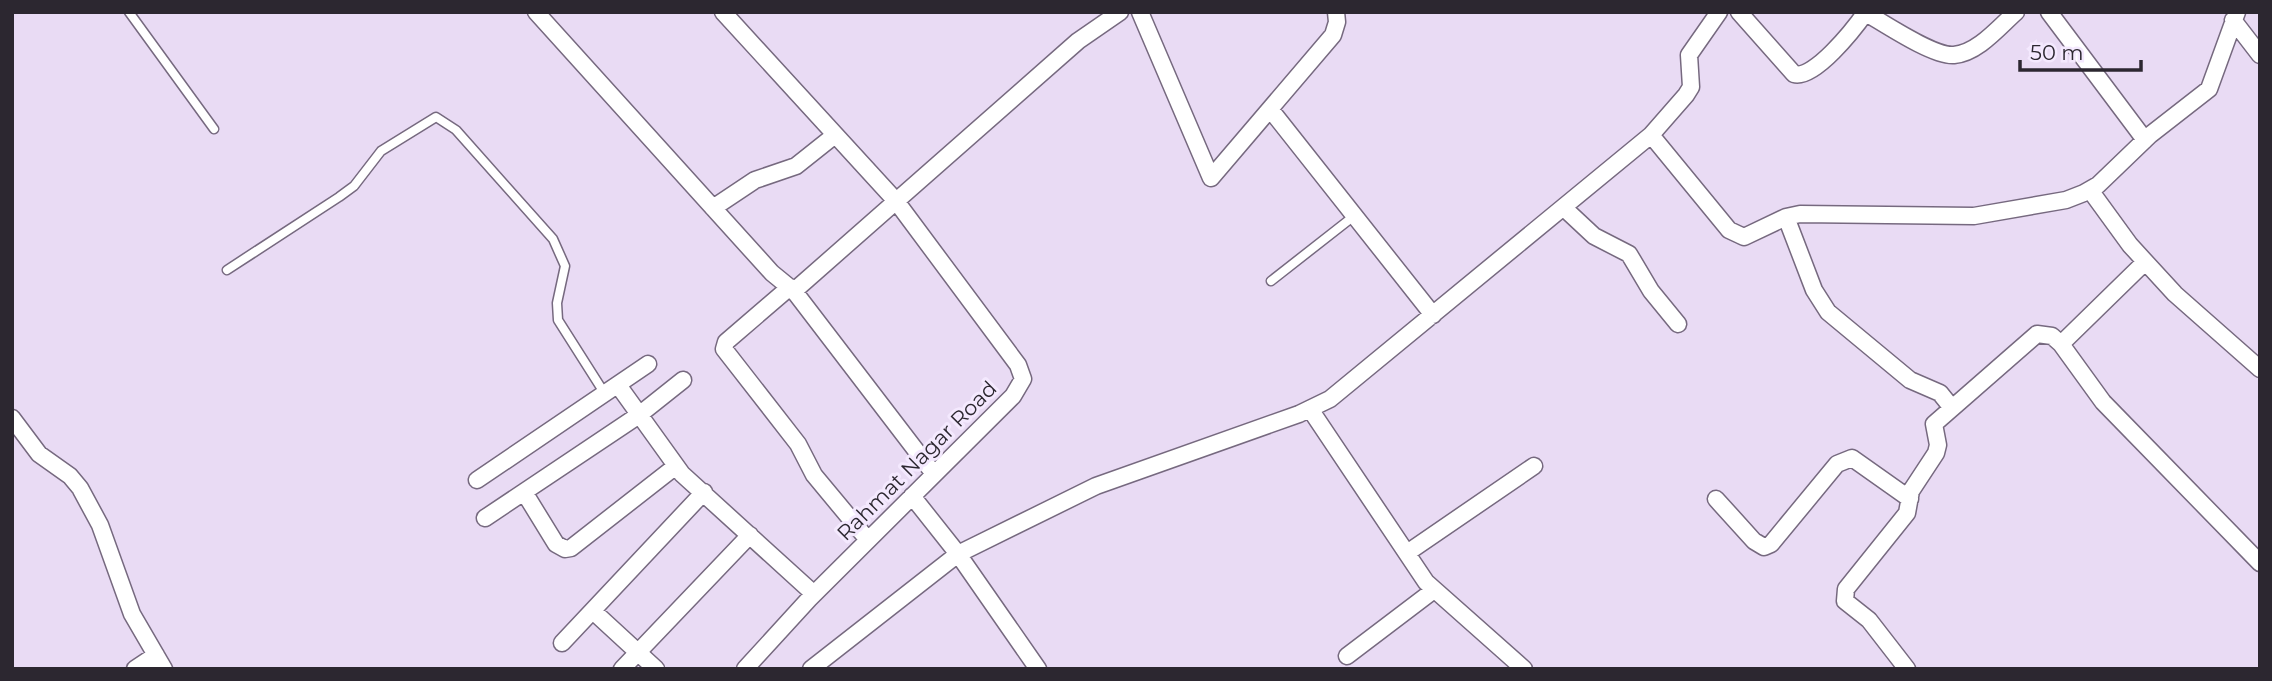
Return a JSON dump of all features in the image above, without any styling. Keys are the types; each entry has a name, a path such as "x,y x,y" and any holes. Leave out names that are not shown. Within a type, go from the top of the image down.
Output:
{"street":[{"path":"536,12 772,273 792,289 934,474"},
{"path":"723,12 896,201"},
{"path":"868,540 814,475 798,444 724,349 726,342 896,201 1078,41 1120,12"},
{"path":"1140,12 1211,178 1334,34 1338,22 1336,12"},
{"path":"811,669 958,554 1096,486 1310,410 1330,399 1651,135 1691,87 1689,55 1719,12"},
{"path":"1739,12 1794,74 1801,76 1813,70 1866,13 1940,53 1954,55 1977,46 2016,12"},
{"path":"2049,12 2145,140"},
{"path":"1651,135 1736,234 1753,235 1786,216 1829,212 1974,216 2066,200 2090,190 2107,178 2145,140 2209,89 2235,16"},
{"path":"2235,16 2260,55"},
{"path":"1270,109 1433,316"},
{"path":"713,208 755,180 796,166 835,135"},
{"path":"2090,190 2145,262 2202,321 2258,364"},
{"name":"Rahmat Nagar Road","path":"745,669 814,594 1013,396 1023,379 1018,365 896,201"},
{"path":"1564,208 1594,236 1629,254 1651,291 1678,324"},
{"path":"1786,216 1814,290 1828,313 1910,380 1940,393 1952,408"},
{"path":"2060,344 2145,262"},
{"path":"1907,669 1869,620 1848,605 1844,594 1907,513 1911,491 1936,453 1938,445 1934,424 2030,338 2045,333 2060,344 2103,402 2260,563"},
{"path":"477,480 648,364"},
{"path":"485,518 639,415 683,380"},
{"path":"611,389 639,415 676,466 814,594"},
{"path":"1310,410 1434,590 1524,669"},
{"path":"12,418 39,454 70,476 80,488 100,525 132,614 160,662 135,669"},
{"path":"1716,499 1754,541 1765,547 1771,544 1837,464 1846,458 1852,458 1910,499"},
{"path":"524,492 556,544 565,549 572,548 676,466"},
{"path":"1407,553 1534,466"},
{"path":"562,643 704,492"},
{"path":"912,496 958,554 1038,669"},
{"path":"622,669 750,535"},
{"path":"1347,656 1434,590"},
{"path":"593,611 656,669"}],"lane":[{"path":"130,12 214,129"},
{"path":"227,270 339,197 354,186 380,151 436,117 456,130 553,239 565,267 556,303 558,320 611,389"},
{"path":"1271,281 1354,216"}]}
